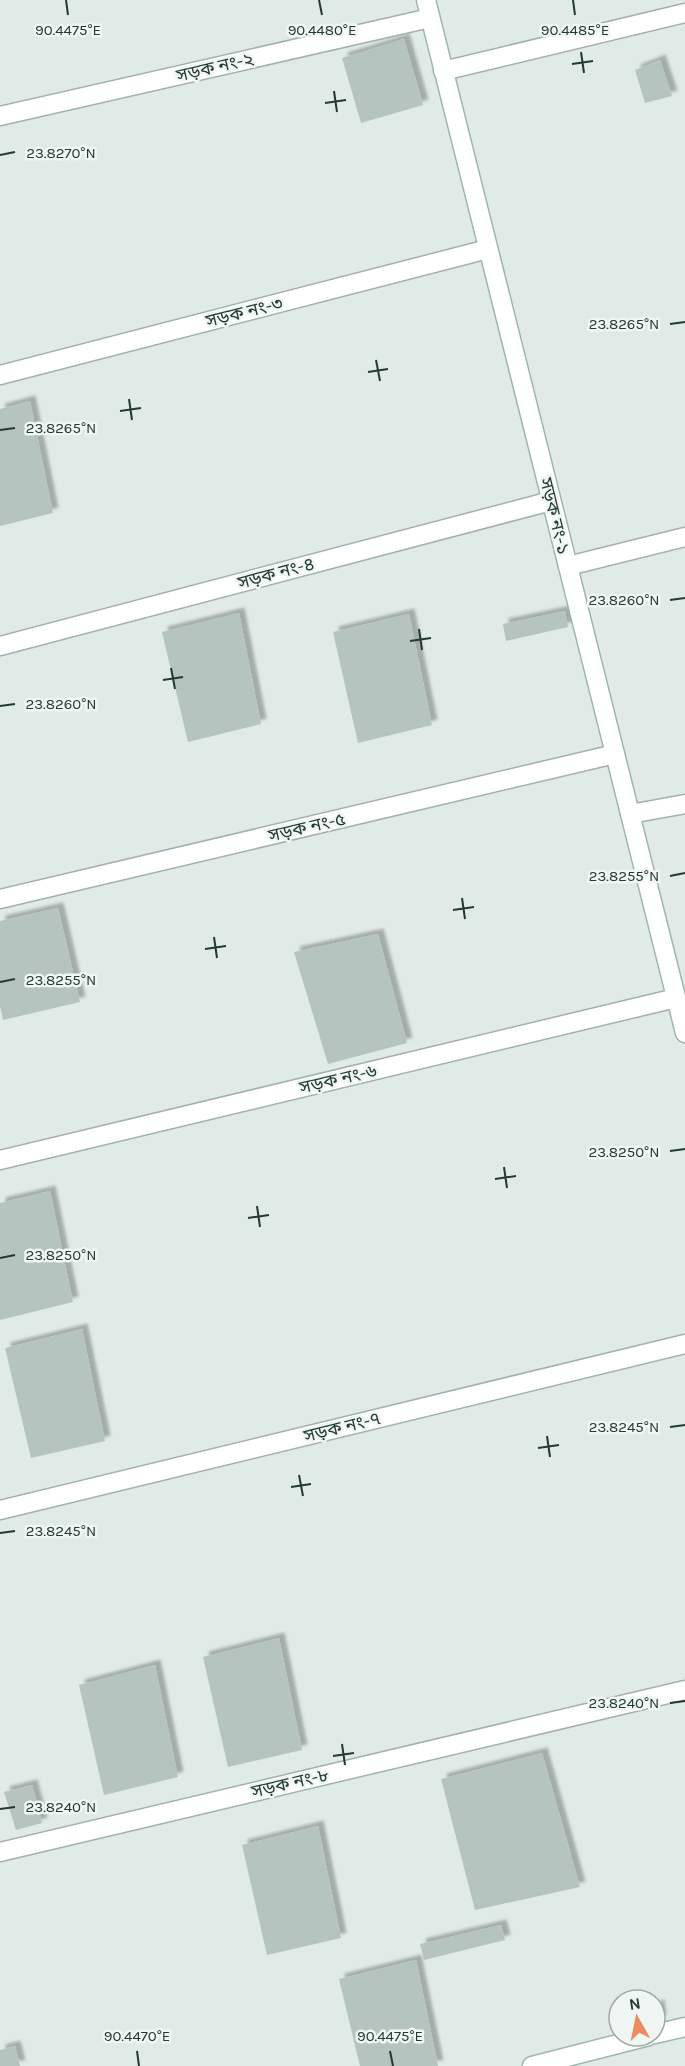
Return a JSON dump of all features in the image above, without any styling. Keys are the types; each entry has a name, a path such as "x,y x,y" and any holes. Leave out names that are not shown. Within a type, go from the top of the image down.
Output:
{"street":[{"name":"সড়ক নং-১","path":"426,0 685,1033"},
{"path":"443,71 685,13"},
{"name":"সড়ক নং-২","path":"0,116 430,18"},
{"name":"সড়ক নং-৩","path":"0,375 488,249"},
{"name":"সড়ক নং-৪","path":"0,646 551,501"},
{"path":"568,566 685,537"},
{"name":"সড়ক নং-৫","path":"0,899 615,754"},
{"path":"630,814 685,804"},
{"name":"সড়ক নং-৬","path":"0,1160 676,998"},
{"name":"সড়ক নং-৭","path":"0,1510 685,1344"},
{"name":"সড়ক নং-৮","path":"0,1852 685,1690"},
{"path":"667,2031 685,2027"},
{"path":"532,2066 607,2047"}],"building":[{"path":"404,39 423,105 361,123 342,58"},
{"path":"660,60 672,96 645,103 635,70"},
{"path":"30,401 53,513 0,526 0,409"},
{"path":"565,611 568,627 506,641 503,624"},
{"path":"239,613 261,724 188,742 162,632"},
{"path":"409,614 432,725 358,743 333,632"},
{"path":"58,908 80,1002 3,1020 0,1006 0,921"},
{"path":"378,934 407,1043 328,1064 294,952"},
{"path":"50,1191 73,1302 0,1320 0,1203"},
{"path":"82,1329 105,1441 31,1458 5,1348"},
{"path":"279,1638 302,1750 228,1767 203,1657"},
{"path":"155,1665 178,1777 104,1795 79,1685"},
{"path":"542,1753 580,1887 475,1910 441,1779"},
{"path":"32,1785 42,1823 16,1830 4,1792"},
{"path":"318,1826 341,1938 267,1955 242,1845"},
{"path":"501,1925 505,1940 424,1960 420,1944"},
{"path":"416,1960 438,2066 360,2066 339,1979"},
{"path":"15,2046 20,2066 0,2066 0,2050"}]}
